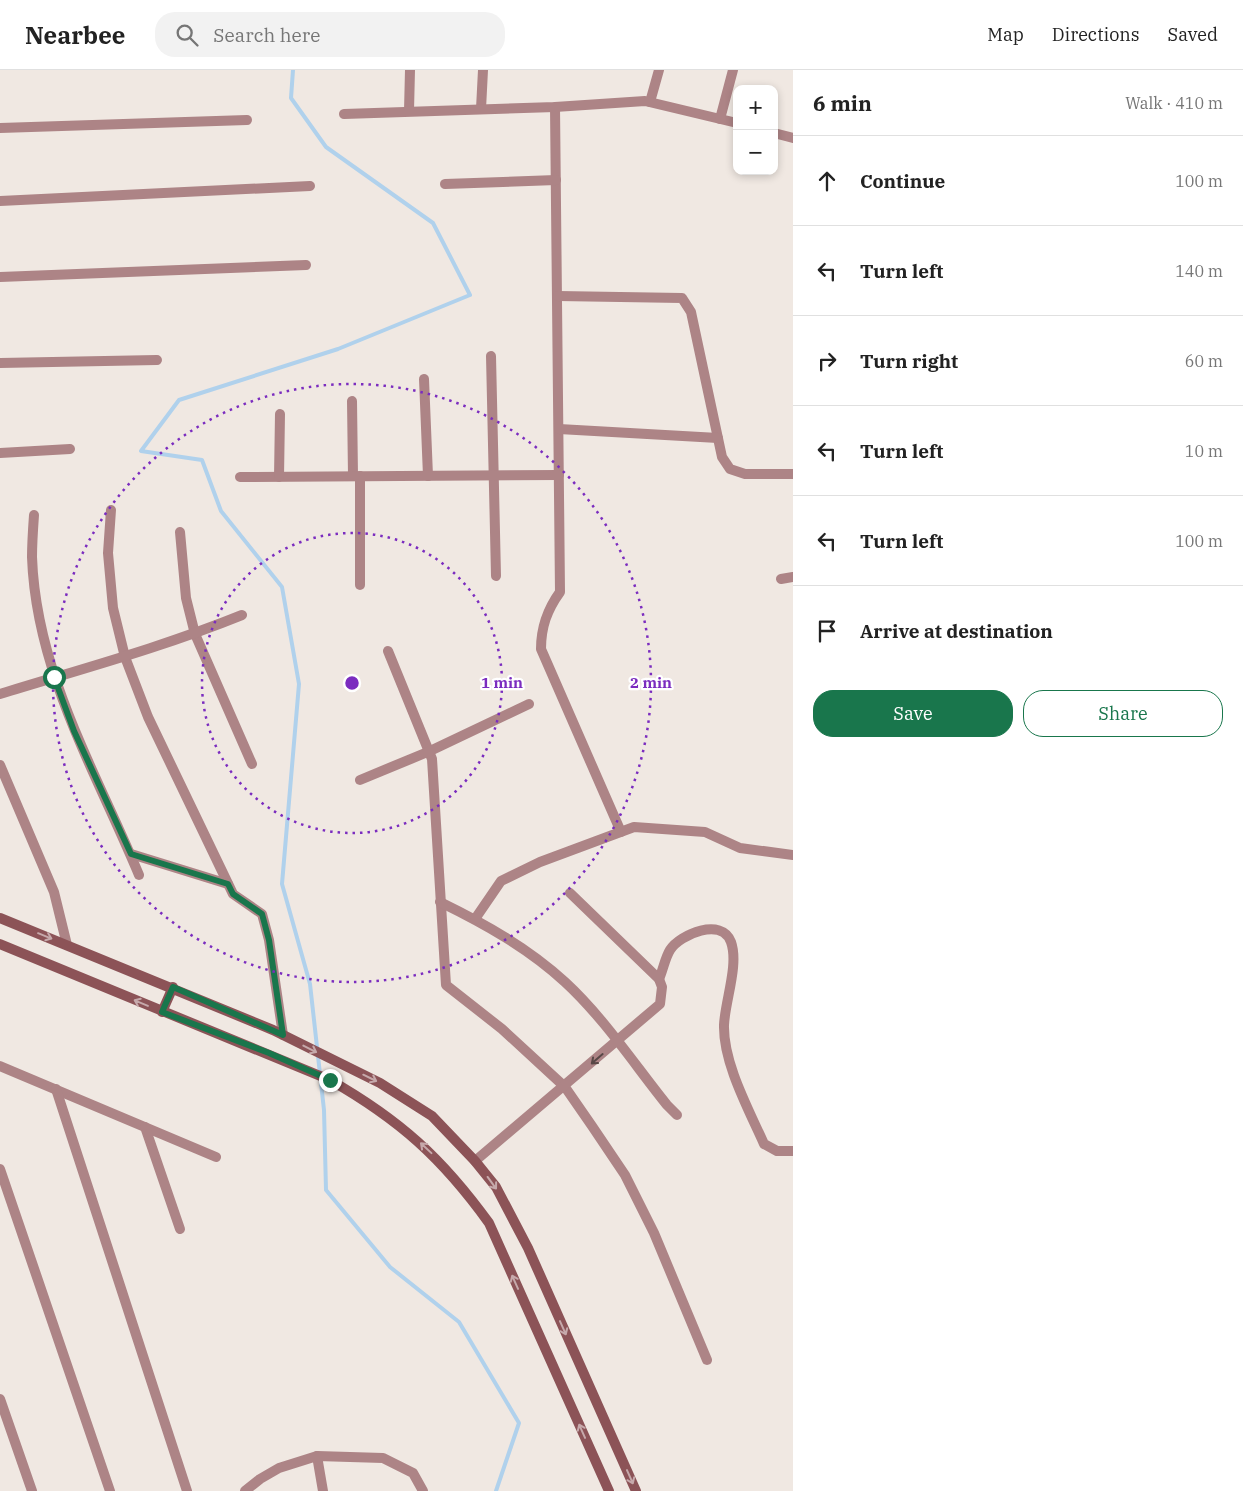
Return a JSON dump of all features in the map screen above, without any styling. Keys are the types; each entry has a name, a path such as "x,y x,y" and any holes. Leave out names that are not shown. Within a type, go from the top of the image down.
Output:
{"street":[{"path":"409,112 410,70"},
{"path":"481,109 483,70"},
{"path":"650,102 660,70"},
{"path":"720,119 733,70"},
{"path":"344,114 650,102 733,123"},
{"path":"555,107 560,592 550,606 541,632 541,649 621,832"},
{"path":"0,128 247,120"},
{"path":"778,134 793,138"},
{"path":"445,184 556,180"},
{"path":"0,201 310,186"},
{"path":"0,277 306,265"},
{"path":"558,296 682,298 691,312 722,457 730,469 745,474 793,474"},
{"path":"491,356 496,576"},
{"path":"0,362 157,360"},
{"path":"424,379 428,476"},
{"path":"352,401 357,476 360,585"},
{"path":"279,477 280,414"},
{"path":"559,429 718,438"},
{"path":"0,453 70,449"},
{"path":"240,477 559,474"},
{"path":"111,510 108,553 113,608 125,658 148,717 233,894 262,914 269,940 283,1035"},
{"path":"34,515 32,557 37,602 54,677 74,731 139,875"},
{"path":"180,532 186,598 195,634 252,764"},
{"path":"781,579 793,577"},
{"path":"0,694 125,658 195,634 242,615"},
{"path":"388,651 430,751 446,985 502,1029 565,1086 625,1175 654,1233 707,1360"},
{"path":"360,780 430,751 529,704"},
{"path":"0,765 54,892 67,945"},
{"path":"475,919 501,881 540,862 634,827 705,832 740,848 793,855"},
{"path":"131,854 228,884"},
{"path":"475,1162 660,1004 662,987 660,979 570,893"},
{"path":"440,902 491,927 564,982 598,1017 667,1105 677,1115"},
{"path":"0,918 173,987 283,1035 380,1083 432,1116 475,1162 496,1188 528,1248 636,1491"},
{"path":"660,979 670,950 680,939 698,931 713,930 726,934 731,941 733,956 724,1025 727,1052 764,1144 777,1151 793,1151"},
{"path":"0,944 329,1079 367,1101 400,1125 461,1186 488,1223 608,1491"},
{"path":"162,1012 173,987"},
{"path":"0,1066 216,1157"},
{"path":"56,1089 187,1491"},
{"path":"145,1127 180,1229"},
{"path":"0,1168 110,1491"},
{"path":"0,1399 32,1491"},
{"path":"246,1491 260,1479 279,1468 317,1456 384,1458 413,1473 423,1491"},
{"path":"317,1456 323,1491"}],"waterway":[{"path":"293,70 291,98 326,147 433,223 470,295 338,349 179,400 141,451 202,460 221,511 282,587 299,684 282,884 310,984 324,1110 326,1190 390,1267 459,1322 519,1423 496,1491"}],"route":[{"path":"54,677 74,731 119,832 131,854 228,884 233,894 262,914 269,940 283,1035 173,987 162,1012 269,1053 330,1080"}]}
